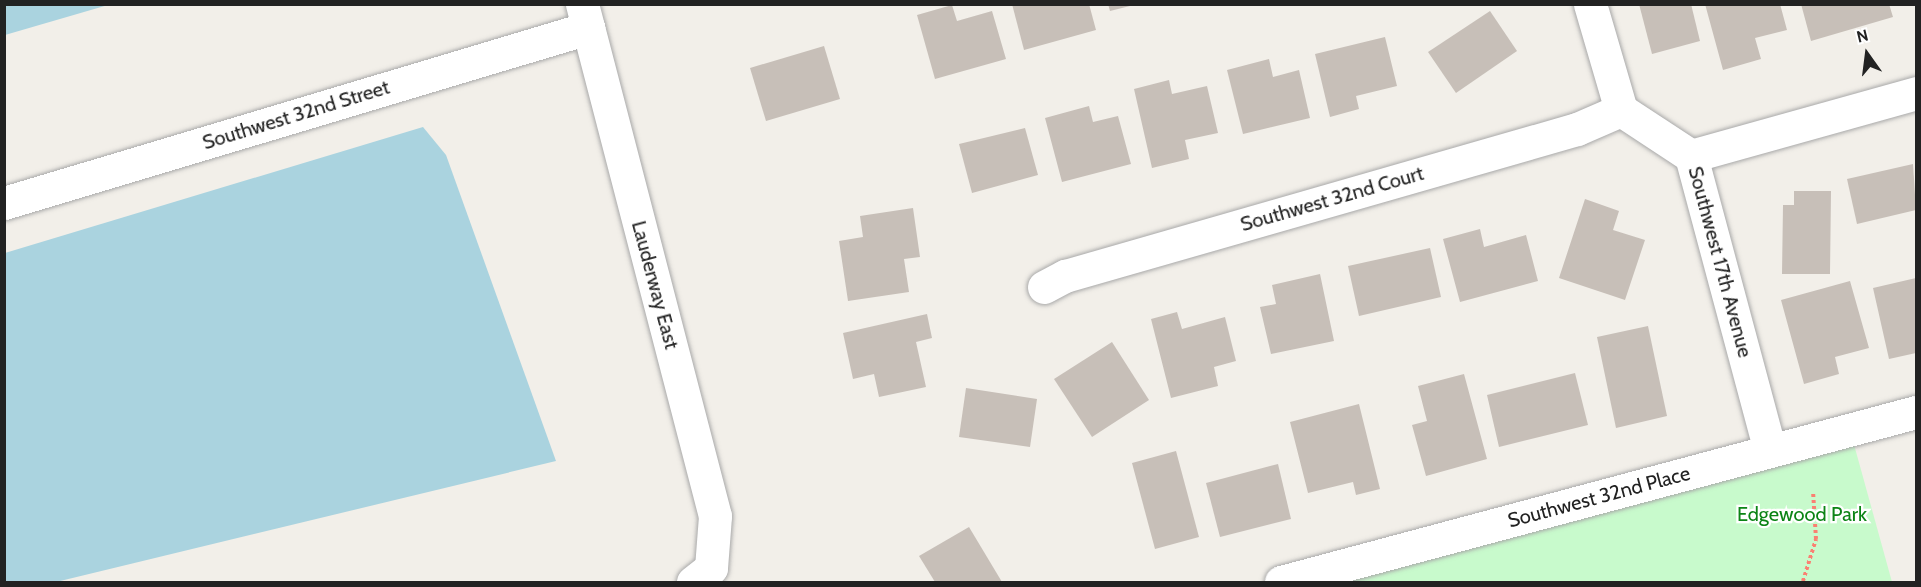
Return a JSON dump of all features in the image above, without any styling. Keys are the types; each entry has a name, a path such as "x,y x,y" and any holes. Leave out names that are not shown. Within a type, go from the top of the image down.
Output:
{"street":[{"path":"1590,4 1621,110"},
{"name":"Southwest 32nd Street","path":"4,203 585,16"},
{"name":"Lauderway East","path":"585,16 715,516 702,575"},
{"path":"1691,156 1917,93"},
{"name":"Southwest 17th Avenue","path":"1621,110 1691,156 1770,452"},
{"name":"Southwest 32nd Court","path":"1044,286 1065,276 1577,129 1621,110"},
{"name":"Southwest 32nd Place","path":"1281,582 1917,412"}],"path":[{"path":"1803,582 1816,539 1813,491"}],"green space":[{"name":"Edgewood Park","path":"1850,430 1892,582 1281,582"}],"water":[{"path":"5,4 108,4 108,5 5,35"},
{"path":"423,127 446,155 556,461 56,582 5,582 5,253"}],"building":[{"path":"1012,4 1089,4 1096,30 1024,50"},
{"path":"1108,4 1134,4 1134,5 1110,11"},
{"path":"1639,4 1691,4 1700,41 1652,54"},
{"path":"1705,4 1780,4 1787,30 1755,38 1761,59 1723,70"},
{"path":"1801,4 1889,4 1893,17 1811,41"},
{"path":"952,5 957,21 992,11 1006,59 935,79 917,15"},
{"path":"1490,11 1517,51 1456,93 1428,52"},
{"path":"1385,37 1397,86 1356,96 1359,109 1330,117 1315,54"},
{"path":"824,46 840,99 766,121 750,68"},
{"path":"1269,59 1273,77 1299,70 1310,118 1243,134 1227,70"},
{"path":"1169,80 1172,94 1207,86 1218,133 1185,140 1189,159 1152,168 1134,89"},
{"path":"1089,106 1093,122 1118,116 1131,164 1062,182 1045,118"},
{"path":"1025,128 1038,175 972,193 959,144"},
{"path":"1913,164 1916,210 1857,224 1847,179"},
{"path":"1794,191 1831,191 1830,274 1782,274 1783,205 1794,205"},
{"path":"1585,199 1619,211 1613,230 1645,240 1625,300 1559,278"},
{"path":"913,208 920,257 904,259 909,292 848,301 839,241 863,237 860,216"},
{"path":"1480,229 1484,247 1526,235 1538,281 1460,302 1443,239"},
{"path":"1430,248 1441,297 1359,316 1348,266"},
{"path":"1320,274 1334,341 1271,354 1260,307 1276,304 1272,285"},
{"path":"1916,278 1916,353 1889,359 1873,288"},
{"path":"1850,281 1869,348 1835,357 1839,374 1804,384 1781,300"},
{"path":"1177,312 1182,329 1225,317 1236,361 1214,367 1218,386 1171,398 1151,319"},
{"path":"927,314 932,338 916,342 926,387 879,397 874,374 853,379 843,333"},
{"path":"1648,326 1667,416 1616,428 1597,337"},
{"path":"1112,342 1149,400 1092,437 1054,379"},
{"path":"1575,373 1588,425 1499,447 1487,395"},
{"path":"1464,374 1487,459 1426,476 1412,425 1427,421 1418,386"},
{"path":"966,388 1037,399 1030,447 959,437"},
{"path":"1359,404 1380,489 1356,495 1353,482 1308,493 1290,422"},
{"path":"1176,451 1199,537 1155,549 1132,463"},
{"path":"1278,464 1291,519 1220,537 1206,483"},
{"path":"969,527 1002,582 935,582 919,556"}]}
